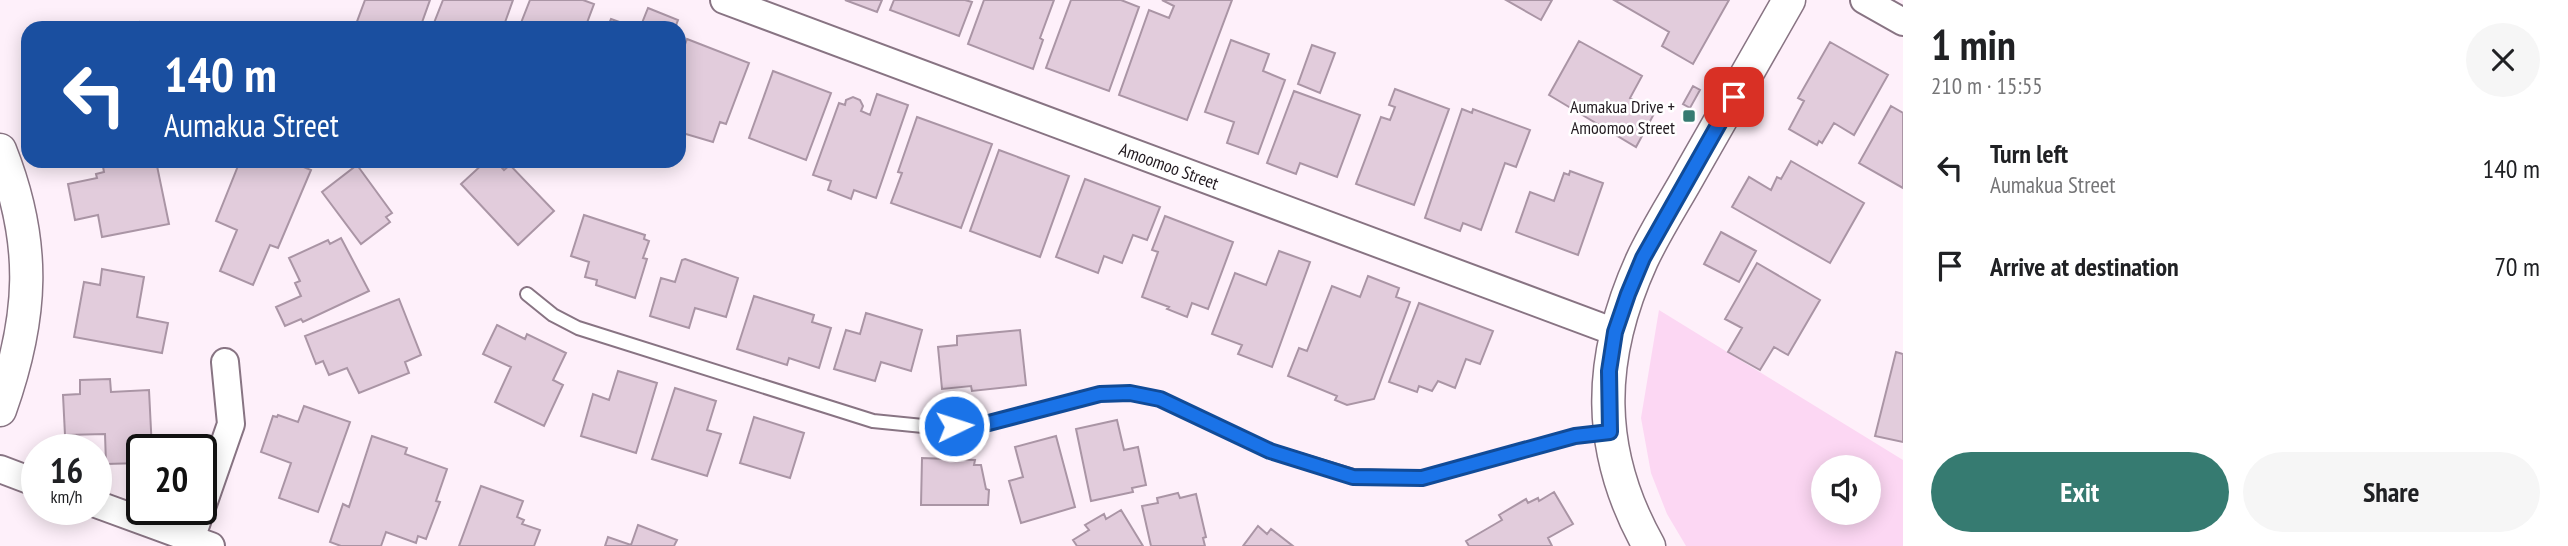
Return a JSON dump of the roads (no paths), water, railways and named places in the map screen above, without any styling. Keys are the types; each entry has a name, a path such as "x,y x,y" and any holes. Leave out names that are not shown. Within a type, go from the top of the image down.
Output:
{"street":[{"name":"Amoomoo Street","path":"724,0 1615,332"},
{"path":"1649,546 1626,496 1610,432 1609,371 1615,332 1643,258 1788,0"},
{"path":"1864,0 1903,22"},
{"path":"0,150 20,208 26,257 26,305 19,351 0,410"},
{"path":"112,510 201,542 231,424 225,362"},
{"path":"0,469 21,477"}],"lane":[{"path":"527,294 553,315 578,328 873,421 897,425 981,425 1100,394 1130,393 1160,399 1270,451 1353,477 1422,478 1575,436 1610,432"}],"place":[{"name":"Aumakua Drive + Amoomoo Street","path":"1689,116"}]}
